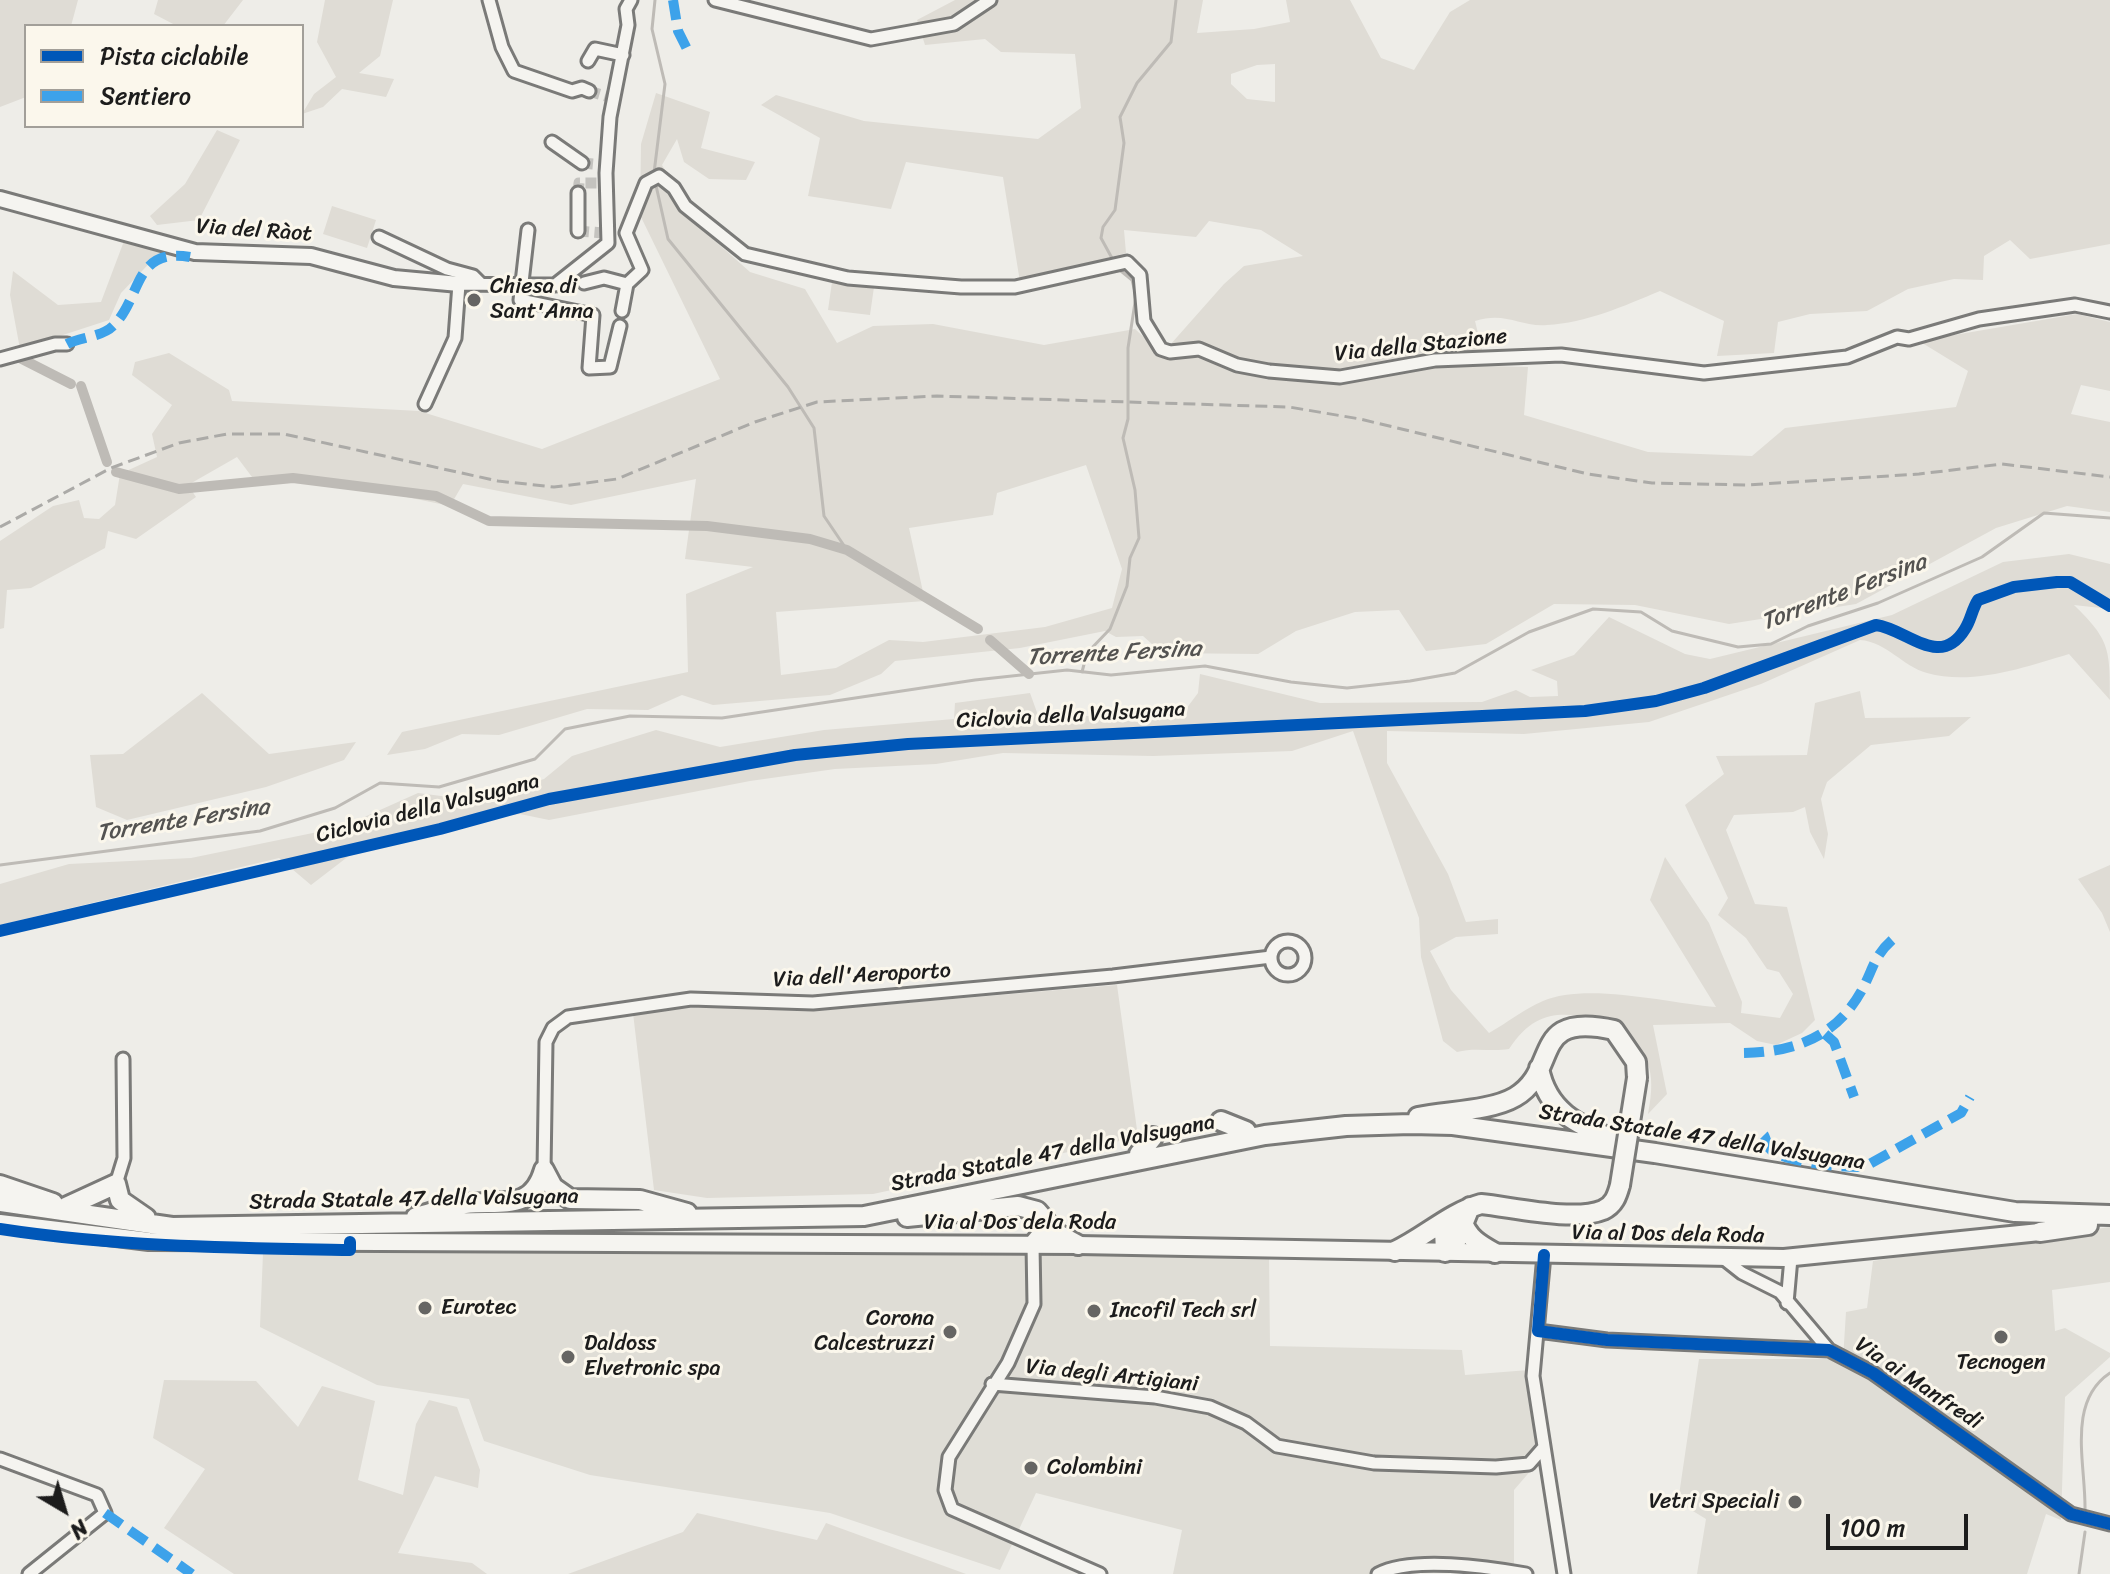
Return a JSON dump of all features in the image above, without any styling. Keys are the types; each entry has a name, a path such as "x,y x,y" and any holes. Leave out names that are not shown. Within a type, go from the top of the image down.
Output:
{"highway":[{"path":"1395,1251 1481,1204 1579,1214 1603,1210 1616,1200 1637,1078 1636,1062 1614,1030 1586,1024 1559,1033 1545,1050 1539,1068 1519,1095 1500,1105 1412,1118"},
{"path":"1539,1068 1542,1088 1554,1106 1580,1126 1615,1140"},
{"name":"Strada Statale 47 della Valsugana","path":"0,1196 146,1218 804,1211 911,1202 1246,1131 1347,1120 1412,1118 1615,1140 2019,1203 2110,1206"},
{"path":"1221,1121 1246,1131"},
{"name":"Strada Statale 47 della Valsugana","path":"0,1202 172,1227 864,1216 1265,1135 1346,1126 1411,1124 1453,1125 1655,1153 2015,1212 2110,1217"},
{"path":"1139,1154 1153,1137"},
{"path":"544,1170 559,1195 570,1199 640,1200 687,1213"},
{"path":"416,1217 462,1204 522,1201 539,1186 544,1170"},
{"path":"0,1185 64,1206 116,1184 120,1200 146,1218"},
{"path":"864,1216 918,1218 1018,1206 1037,1211 1043,1222 1078,1245"},
{"path":"1445,1252 1461,1234 1462,1214"},
{"path":"1462,1214 1466,1232 1495,1253"},
{"path":"2040,1232 2110,1217"},
{"path":"1033,1245 1042,1234 1043,1222"}],"main road":[{"name":"Via al Dos dela Roda","path":"0,1223 149,1241 1078,1245 1723,1258 1791,1258 2040,1232"}],"street":[{"path":"489,0 502,47 514,71 572,91 582,88 589,91"},
{"path":"715,0 871,39 954,24 990,0"},
{"path":"555,285 608,243 603,183 612,97 623,55 626,3"},
{"path":"588,61 595,49 623,55"},
{"path":"552,142 582,163"},
{"name":"Via della Stazione","path":"626,233 646,183 659,176 674,188 685,206 745,254 848,278 961,287 1015,287 1127,262 1140,275 1144,321 1161,349 1170,352 1199,349 1237,365 1340,377 1435,360 1561,355 1704,373 1847,357 1897,337 1909,339 1979,319 2075,305 2110,312"},
{"path":"578,193 578,231"},
{"name":"Via del Ràot","path":"0,199 195,252 311,256 394,278 459,284"},
{"path":"528,230 520,300 593,315 589,368 610,367 620,326"},
{"path":"606,232 626,233 642,270 627,284 622,311"},
{"path":"379,237 447,269 473,276 480,283"},
{"path":"425,404 455,338 459,284 555,285 604,278 627,284"},
{"path":"0,359 55,344 67,344"},
{"name":"Via dell'Aeroporto","path":"544,1170 546,1042 553,1028 568,1017 691,999 813,1003 1113,976 1271,957"},
{"path":"116,1184 124,1158 123,1059"},
{"name":"Via degli Artigiani","path":"1033,1245 1034,1304 1008,1363 949,1457 945,1490 952,1509 1100,1574"},
{"path":"1544,1255 1533,1376 1564,1574"},
{"name":"Via ai Manfredi","path":"1723,1258 1742,1273 1780,1292 1829,1350 1873,1373 2075,1517 2110,1524"},
{"path":"1787,1304 1791,1258"},
{"name":"Via ai Manfredi","path":"1538,1331 1607,1340 1829,1350"},
{"name":"Via degli Artigiani","path":"992,1384 1155,1397 1210,1407 1246,1423 1277,1446 1374,1463 1496,1467 1529,1464 1543,1448"},
{"path":"0,1459 97,1495 105,1513 29,1574"},
{"path":"1378,1574 1392,1567 1451,1566 1526,1574"}],"shaded area":[{"path":"0,0 78,0 72,24 24,24 24,98 0,107"},
{"path":"158,0 243,0 225,24 173,24 154,14"},
{"path":"325,0 393,0 380,56 359,73 394,79 386,97 342,89 323,107 304,113 314,94 336,77 317,42"},
{"path":"955,0 1203,0 1197,33 1254,29 1290,22 1286,0 1350,0 1381,58 1414,70 1450,12 1470,0 2110,0 2110,244 2030,259 2010,240 1984,256 1983,280 1954,279 1908,289 1867,311 1810,314 1778,322 1774,353 1717,356 1724,321 1660,291 1605,313 1562,324 1537,325 1504,318 1475,321 1486,366 1528,367 1524,415 1648,452 1752,456 1785,428 1956,407 1968,371 1919,341 2077,314 2110,322 2110,391 2081,385 2071,414 2110,422 2110,512 2067,506 1996,528 1856,604 1729,624 1635,605 1554,604 1486,644 1426,651 1399,610 1355,612 1296,631 1258,654 1162,653 1143,636 1116,637 1105,631 1020,648 895,661 881,674 830,695 713,705 682,695 648,710 587,709 499,735 462,734 425,749 387,755 402,732 688,672 686,594 753,567 685,559 696,479 571,505 463,484 450,506 300,475 252,477 237,457 188,485 196,497 136,539 108,531 105,548 31,588 7,590 4,628 0,629 0,541 53,506 79,500 84,518 99,519 115,505 120,474 157,457 152,434 172,405 132,375 135,362 169,353 229,390 232,401 419,411 542,449 720,379 640,215 641,144 656,93 710,112 701,148 755,162 746,180 709,179 684,162 677,139 662,165 696,224 750,272 805,289 837,343 873,326 933,324 1044,345 1135,329 1162,354 1244,266 1303,256 1261,230 1209,221 1196,237 1124,230 1126,253 1020,282 1003,177 906,162 891,209 808,196 820,138 761,105 776,95 864,121 1038,139 1081,108 1075,54 1001,52 985,39 925,45 917,20","holes":["1275,64 1275,102 1247,99 1231,84 1231,74 1257,65","1086,465 1122,569 1112,608 1045,627 923,642 889,640 836,668 781,675 776,612 925,601 909,528 993,515 997,493"]},
{"path":"217,130 240,140 199,220 157,225 150,216 185,184"},
{"path":"332,206 376,220 367,248 323,234"},
{"path":"124,241 163,249 121,293 109,320 20,349 10,295 13,271 58,305 101,302"},
{"path":"832,282 874,287 870,315 828,310"},
{"path":"2069,554 2110,564 2110,609 2074,605 2095,627 2106,646 2110,700 2069,654 1999,673 1944,676 1918,670 1878,645 1860,640 1761,684 1649,722 1524,734 1387,731 1387,763 1448,874 1466,922 1498,919 1498,934 1456,937 1430,951 1451,990 1489,1033 1536,1004 1581,993 1628,995 1716,1007 1650,900 1665,857 1709,923 1742,1002 1741,1013 1780,1018 1793,994 1779,972 1767,969 1746,938 1718,915 1728,898 1685,805 1724,774 1716,756 1807,755 1815,703 1860,691 1865,718 1971,717 1949,736 1871,745 1827,782 1821,799 1828,834 1824,859 1810,832 1805,807 1793,812 1734,815 1726,830 1755,904 1787,907 1815,1020 1802,1033 1776,1045 1757,1041 1730,1023 1653,1025 1667,1094 1648,1114 1651,1085 1648,1063 1617,1021 1570,1015 1544,1018 1532,1024 1509,1049 1502,1050 1457,1052 1443,1041 1421,957 1419,918 1353,731 1292,751 1153,756 1003,753 936,764 835,769 750,781 549,820 520,814 476,820 354,852 311,885 279,858 0,925 0,884 69,864 191,858 342,827 418,793 472,800 544,779 572,756 656,730 720,747 824,730 954,719 955,703 1030,693 1039,718 1183,713 1198,693 1200,674 1320,703 1482,702 1516,690 1530,697 1558,696 1557,681 1531,670 1574,655 1609,617 1685,654 1710,659 1892,615 2003,562"},
{"path":"202,693 269,754 356,742 344,760 266,787 127,820 96,807 90,755 123,754"},
{"path":"2110,865 2110,932 2102,913 2078,879"},
{"path":"1117,985 1138,1137 873,1194 707,1198 654,1190 633,1013 714,1006 812,1011"},
{"path":"2110,1227 2110,1282 2052,1290 2055,1331 2065,1328 2110,1353 2110,1357 2065,1397 2061,1520 2046,1514 2027,1574 1697,1574 1706,1519 1678,1502 1699,1359 1843,1359 1846,1312 1867,1308 1873,1261"},
{"path":"263,1253 1269,1257 1270,1346 1462,1350 1465,1375 1529,1370 1539,1461 1514,1490 1514,1574 1387,1564 1371,1574 1173,1574 1182,1530 1036,1493 1000,1570 830,1513 590,1475 484,1441 469,1399 377,1385 260,1327"},
{"path":"164,1380 256,1381 298,1427 322,1386 375,1401 358,1480 403,1495 416,1424 429,1400 457,1407 480,1470 478,1488 435,1476 398,1553 472,1563 487,1574 234,1574 164,1528 205,1469 153,1438"},
{"path":"697,1513 817,1540 826,1523 966,1574 568,1574 683,1532"}],"waterway":[{"path":"654,173 665,84 652,29 655,0"},
{"path":"1113,260 1101,238 1103,227 1115,210 1124,143 1120,117 1137,83 1171,42 1176,0"},
{"path":"655,181 668,239 788,387 814,428 824,516 847,550"},
{"path":"1082,672 1087,653 1110,629 1127,586 1130,558 1139,538 1135,490 1123,438 1128,419 1128,348 1136,296 1132,280 1116,267"},
{"path":"20,358 71,384"},
{"path":"81,386 107,462"},
{"path":"116,472 179,489 293,478 436,496 489,521 707,526 810,539 847,550 978,629"},
{"name":"Torrente Fersina","path":"0,865 260,831 335,808 380,783 439,787 535,759 565,729 630,716 722,718 975,680 1067,670 1111,675 1205,666 1291,682 1347,688 1455,673 1529,632 1593,609 1641,612 1672,631 1738,647 1771,644 1808,626 1878,603 1982,557 2044,513 2110,518"},
{"path":"990,640 1029,674"},
{"path":"2085,1510 2081,1436 2083,1417 2096,1385 2110,1373"},
{"path":"2079,1574 2085,1532"}],"tunnel":[{"path":"589,91 609,97"},
{"path":"582,163 603,165"},
{"path":"578,193 579,183 600,183"},
{"path":"578,231 603,233"}],"railway":[{"path":"0,527 111,468 179,443 227,434 284,434 498,481 554,487 617,479 755,422 817,402 937,396 1289,407 1360,419 1588,474 1652,483 1747,485 1919,474 2002,464 2110,477"}],"marked path":[{"path":"673,0 678,31 687,49"},
{"path":"67,344 113,326 148,267 172,256 190,257"},
{"path":"1744,1053 1797,1045 1827,1030 1852,1006 1879,954 1898,935"},
{"path":"1825,1034 1834,1042 1854,1097"},
{"path":"1764,1135 1769,1148 1786,1157 1828,1165 1864,1167 1961,1113 1970,1097"},
{"path":"105,1513 192,1574"}],"cycle path":[{"name":"Ciclovia della Valsugana","path":"0,931 440,829 549,799 795,755 908,744 1585,711 1656,701 1704,688 1876,625 1923,644 1945,646 1955,641 1965,629 1978,600 2014,587 2070,582 2110,606"},
{"path":"0,1229 87,1240 218,1247 350,1250 350,1242"},
{"path":"1544,1255 1538,1331 1607,1340 1829,1350 1873,1373 2071,1514 2110,1524"}],"place":[{"name":"Chiesa di Sant'Anna","path":"474,300"},
{"name":"Eurotec","path":"425,1308"},
{"name":"Incofil Tech srl","path":"1094,1311"},
{"name":"Corona Calcestruzzi","path":"950,1332"},
{"name":"Tecnogen","path":"2001,1337"},
{"name":"Daldoss Elvetronic spa","path":"568,1357"},
{"name":"Colombini","path":"1031,1468"},
{"name":"Vetri Speciali","path":"1795,1502"}]}
